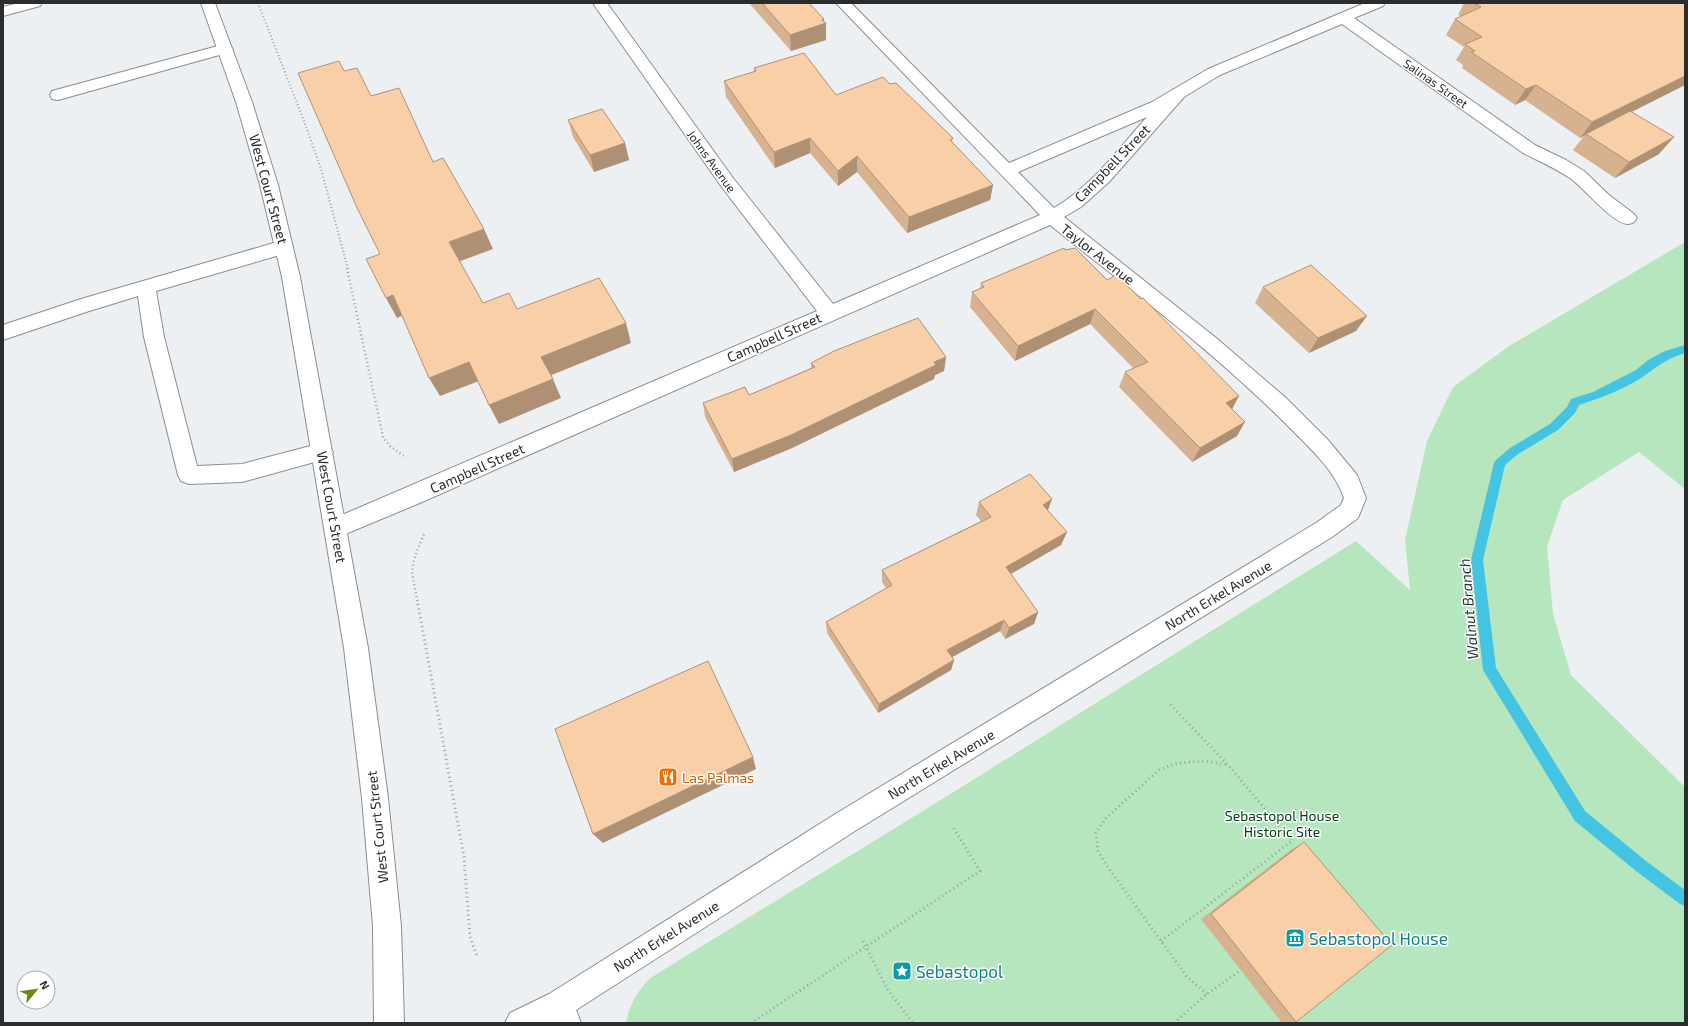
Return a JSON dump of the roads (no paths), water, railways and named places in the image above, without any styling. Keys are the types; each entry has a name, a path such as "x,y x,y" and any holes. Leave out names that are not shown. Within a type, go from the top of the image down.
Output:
{"street":[{"path":"3,12 35,3"},
{"name":"West Court Street","path":"208,3 251,125 269,185 291,277 336,528 356,648 375,798 387,926 389,1023"},
{"name":"Taylor Avenue","path":"844,3 1052,217 1202,338 1279,404 1321,446 1349,481 1354,498"},
{"name":"Campbell Street","path":"336,528 414,496 829,313 1052,217 1075,203 1095,185 1164,108 1176,96 1195,82 1214,72 1378,3"},
{"name":"Johns Avenue","path":"601,5 727,182 829,313"},
{"name":"Salinas Street","path":"1344,18 1529,149 1534,158 1548,172 1565,183 1603,199 1628,218"},
{"path":"58,95 225,49"},
{"name":"Campbell Street","path":"1006,170 1082,139 1176,96"},
{"path":"3,333 81,306 284,247"},
{"path":"146,287 154,337 189,475 242,473 322,452"},
{"name":"North Erkel Avenue","path":"520,1023 562,1014 846,822 1319,534 1350,511 1354,498"}],"waterway":[{"name":"Walnut Branch","path":"1685,349 1669,354 1652,363 1640,373 1597,395 1575,402 1571,410 1554,427 1514,451 1500,463 1477,560 1490,670 1580,816 1641,866 1685,899"}],"place":[{"name":"Las Palmas","path":"668,777"},
{"name":"Sebastopol House","path":"1295,938"},
{"name":"Sebastopol","path":"902,971"}],"park label":[{"name":"Sebastopol House Historic Site","path":"1282,824"}]}
